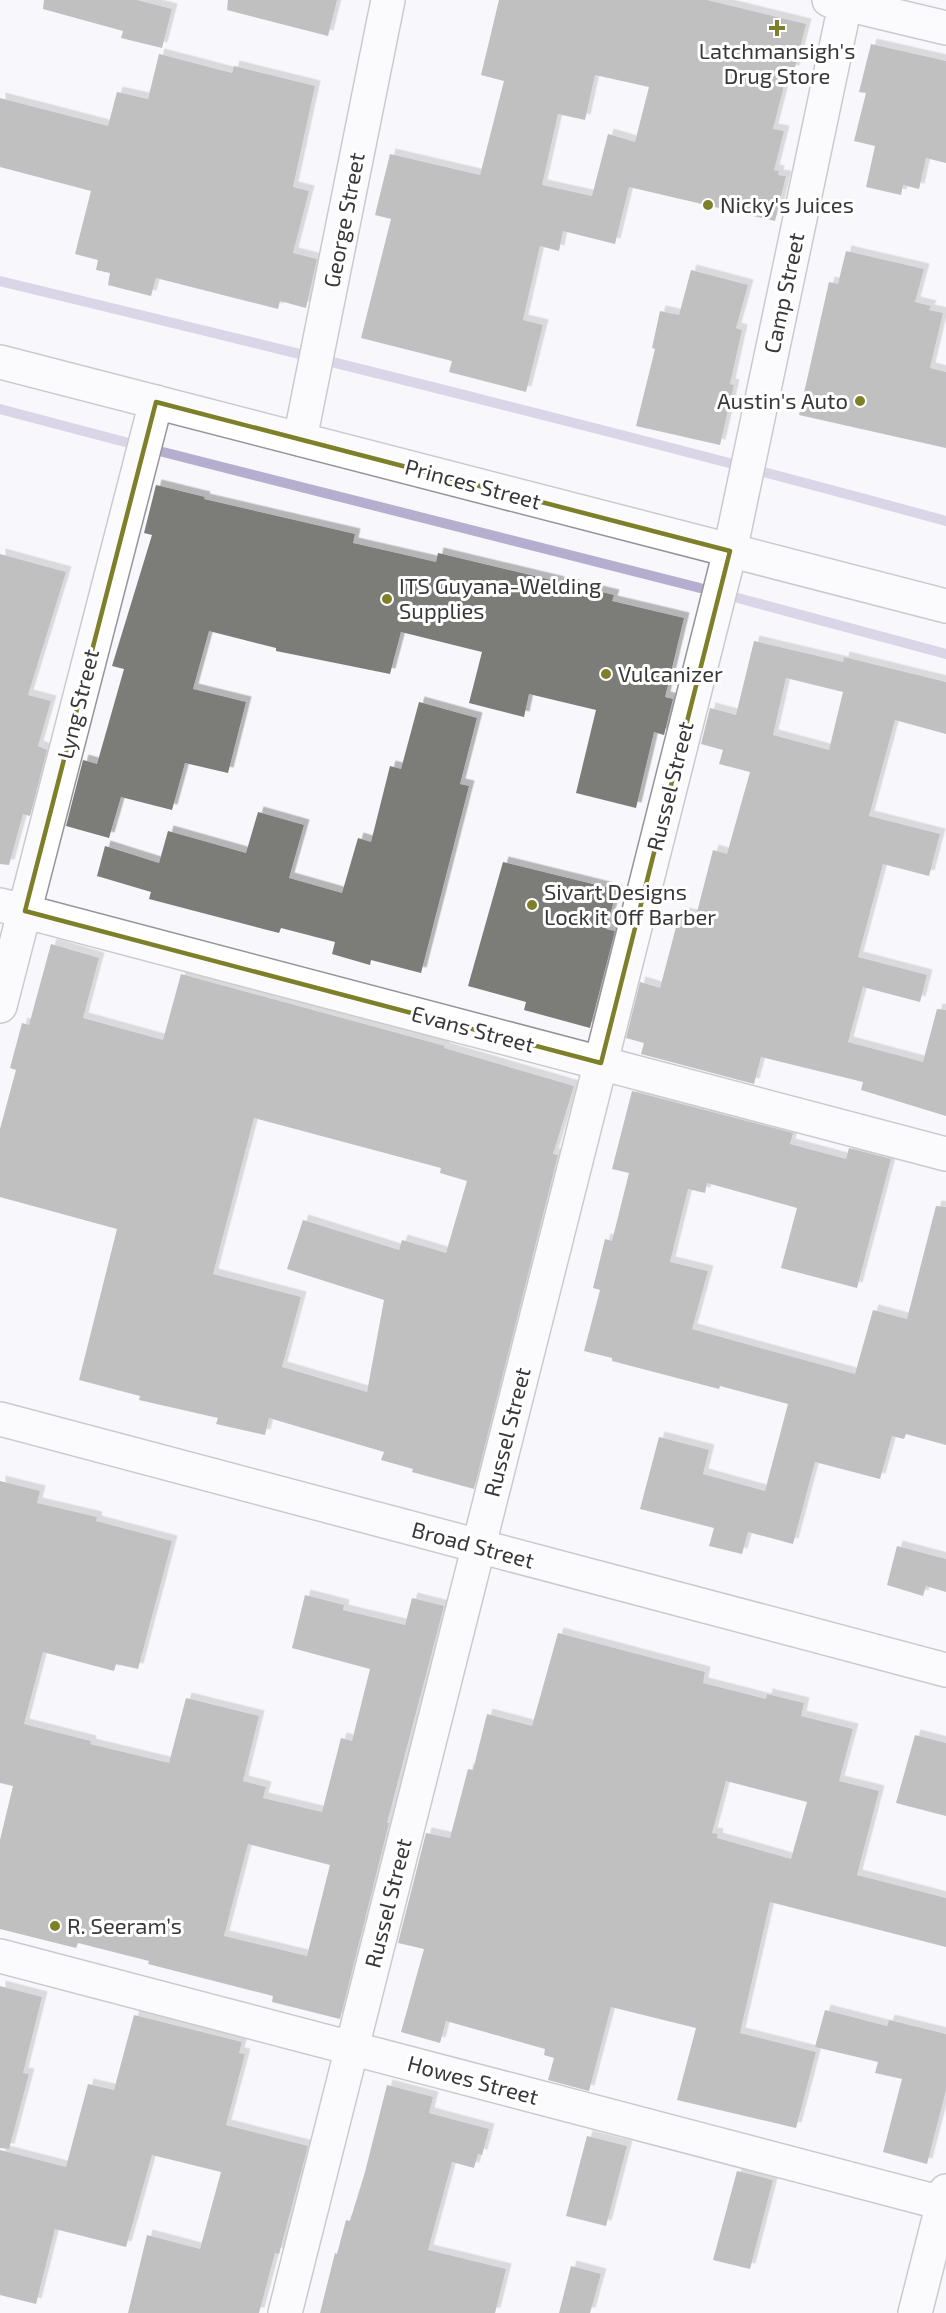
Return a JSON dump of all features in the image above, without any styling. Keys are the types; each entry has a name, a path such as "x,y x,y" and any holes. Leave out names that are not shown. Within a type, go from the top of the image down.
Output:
{"street":[{"name":"George Street","path":"300,439 388,0"},
{"path":"840,1 946,28"},
{"name":"Camp Street","path":"730,551 840,1"},
{"name":"Princes Street","path":"0,362 946,606"},
{"name":"Lyng Street","path":"0,1006 12,908 156,402"},
{"name":"Russel Street","path":"285,2313 730,551"},
{"name":"Evans Street","path":"12,908 946,1154"},
{"name":"Broad Street","path":"0,1419 946,1670"},
{"name":"Howes Street","path":"0,1956 351,2050 945,2200"},
{"path":"915,2313 945,2200"}],"highlighted area":[{"path":"156,402 730,551 601,1063 25,911"}],"building":[{"path":"44,0 137,0 172,9 162,48 121,38 123,31 43,9"},
{"path":"228,0 337,0 328,36 227,10"},
{"path":"499,0 707,0 806,24 794,71 788,70 773,129 784,131 774,170 779,171 778,175 786,176 775,221 629,187 615,244 563,231 559,251 540,246 523,320 543,325 526,392 449,372 452,361 361,338 391,219 375,215 390,154 480,175 504,81 481,75","holes":["595,75 649,87 635,142 608,134 592,196 542,185 558,114 585,120"]},
{"path":"871,44 946,61 946,163 926,158 919,189 903,185 901,195 866,187 875,146 854,141 866,93 859,92"},
{"path":"159,54 232,73 234,66 315,86 293,187 309,191 293,253 317,259 306,308 280,301 278,309 156,278 151,296 108,285 110,273 96,270 98,260 75,254 91,191 0,167 0,98 108,126 117,92 148,99"},
{"path":"846,251 924,269 915,302 931,306 929,310 943,313 930,368 946,372 946,448 799,415 829,282 838,284"},
{"path":"691,270 748,285 736,328 742,330 730,384 734,385 720,445 636,426 655,349 652,348 660,311 679,315"},
{"path":"156,485 205,497 204,499 355,534 353,543 436,562 438,553 614,595 612,601 684,618 665,697 673,699 664,735 654,732 636,808 576,793 596,710 529,694 524,717 469,703 482,652 401,632 390,674 276,651 276,648 209,631 193,689 246,702 228,773 185,763 172,810 121,797 109,838 66,826 83,760 97,764 124,669 112,666 152,535 144,533"},
{"path":"0,554 66,572 28,695 51,701 38,746 47,750 30,816 23,814 9,865 0,864"},
{"path":"754,641 843,662 844,657 946,682 946,734 895,720 869,816 940,834 929,876 883,864 858,957 927,975 920,1002 863,987 848,1042 923,1062 937,1009 946,1010 946,1116 861,1090 863,1082 761,1057 754,1084 641,1054 644,1043 626,1038 640,982 660,988 680,912 696,916 713,850 727,854 750,772 719,764 723,750 701,744 710,708 736,715","holes":["786,678 843,692 829,750 773,735"]},
{"path":"419,702 477,718 460,784 469,786 421,973 371,960 370,965 332,954 335,942 281,928 279,933 149,899 151,892 97,876 105,846 159,863 168,831 246,853 258,812 304,825 289,878 342,893 358,838 371,842 390,766 401,769"},
{"path":"503,862 617,890 606,929 615,931 590,1028 524,1010 526,1002 468,986"},
{"path":"51,944 99,958 83,1018 163,1040 181,974 445,1046 444,1048 574,1086 553,1154 558,1155 474,1489 412,1472 413,1469 381,1460 384,1452 269,1418 265,1435 216,1424 218,1418 139,1400 140,1396 79,1380 117,1229 0,1197 0,1129 16,1070 10,1068 22,1023 29,1025","holes":["254,1118 441,1168 440,1173 467,1181 446,1253 402,1240 399,1250 303,1220 287,1269 384,1300 367,1392 282,1367 301,1297 213,1274"]},
{"path":"632,1091 793,1133 790,1144 846,1159 849,1148 891,1159 857,1288 781,1268 797,1208 707,1183 705,1193 688,1189 670,1262 708,1271 692,1329 855,1374 873,1310 907,1319 936,1206 946,1207 946,1445 906,1434 904,1439 892,1436 880,1479 815,1462 793,1544 748,1532 742,1554 709,1546 714,1528 640,1509 659,1437 709,1450 703,1474 765,1491 788,1404 720,1386 719,1389 612,1361 612,1358 584,1351 600,1290 593,1288 605,1239 612,1241 629,1173 612,1169"},
{"path":"0,1481 40,1491 37,1503 97,1517 96,1521 172,1541 138,1669 116,1664 114,1671 43,1652 24,1724 91,1741 90,1744 169,1763 186,1698 259,1716 243,1781 266,1787 263,1798 322,1812 341,1738 352,1741 370,1669 292,1648 305,1595 344,1605 343,1610 405,1625 412,1598 444,1606 387,1823 389,1823 340,2019 272,2002 273,1996 148,1964 149,1961 78,1943 76,1948 0,1929 0,1840 13,1786 0,1783","holes":["248,1844 330,1865 307,1956 224,1936"]},
{"path":"897,1546 946,1559 946,1592 926,1586 923,1596 887,1585"},
{"path":"558,1633 705,1672 703,1683 766,1699 767,1694 804,1703 801,1716 853,1729 839,1781 879,1791 857,1875 946,1898 946,1947 770,1902 740,2033 816,2052 796,2128 677,2100 696,2028 611,2007 589,2091 548,2080 554,2058 544,2055 545,2049 446,2021 440,2043 401,2032 424,1949 398,1943 426,1833 450,1838 468,1769 473,1770 487,1714 532,1726","holes":["726,1781 807,1802 791,1859 717,1838 718,1834 712,1833"]},
{"path":"915,1735 946,1743 946,1816 896,1803"},
{"path":"0,1986 42,1997 23,2073 29,2074 9,2149 0,2148"},
{"path":"825,2010 887,2026 889,2020 946,2034 946,2090 927,2164 883,2152 902,2079 875,2073 878,2062 815,2047"},
{"path":"134,2015 242,2042 239,2053 245,2054 226,2125 308,2146 279,2254 275,2253 259,2313 128,2313 147,2235 200,2249 221,2172 152,2155 126,2247 55,2229 36,2304 0,2295 0,2150 66,2167 88,2084 114,2090"},
{"path":"387,2085 433,2097 429,2113 489,2129 482,2155 478,2154 474,2168 452,2162 428,2250 506,2269 495,2313 320,2313 335,2253 337,2254 346,2220 350,2221 365,2172"},
{"path":"587,2136 627,2146 606,2226 566,2216"},
{"path":"737,2171 773,2180 750,2269 713,2260"},
{"path":"571,2266 601,2274 590,2313 559,2313"}],"waterway":[{"path":"0,281 474,397 946,521"},
{"path":"0,409 125,442"},
{"path":"163,452 700,588"},
{"path":"738,598 946,654"}],"place":[{"name":"Latchmansigh's Drug Store","path":"777,28"},
{"name":"Nicky's Juices","path":"708,205"},
{"name":"Austin's Auto","path":"860,401"},
{"name":"ITS Guyana-Welding Supplies","path":"387,599"},
{"name":"Vulcanizer","path":"606,674"},
{"name":"Sivart Designs Lock it Off Barber","path":"532,905"},
{"name":"R. Seeram’s","path":"55,1926"}]}
